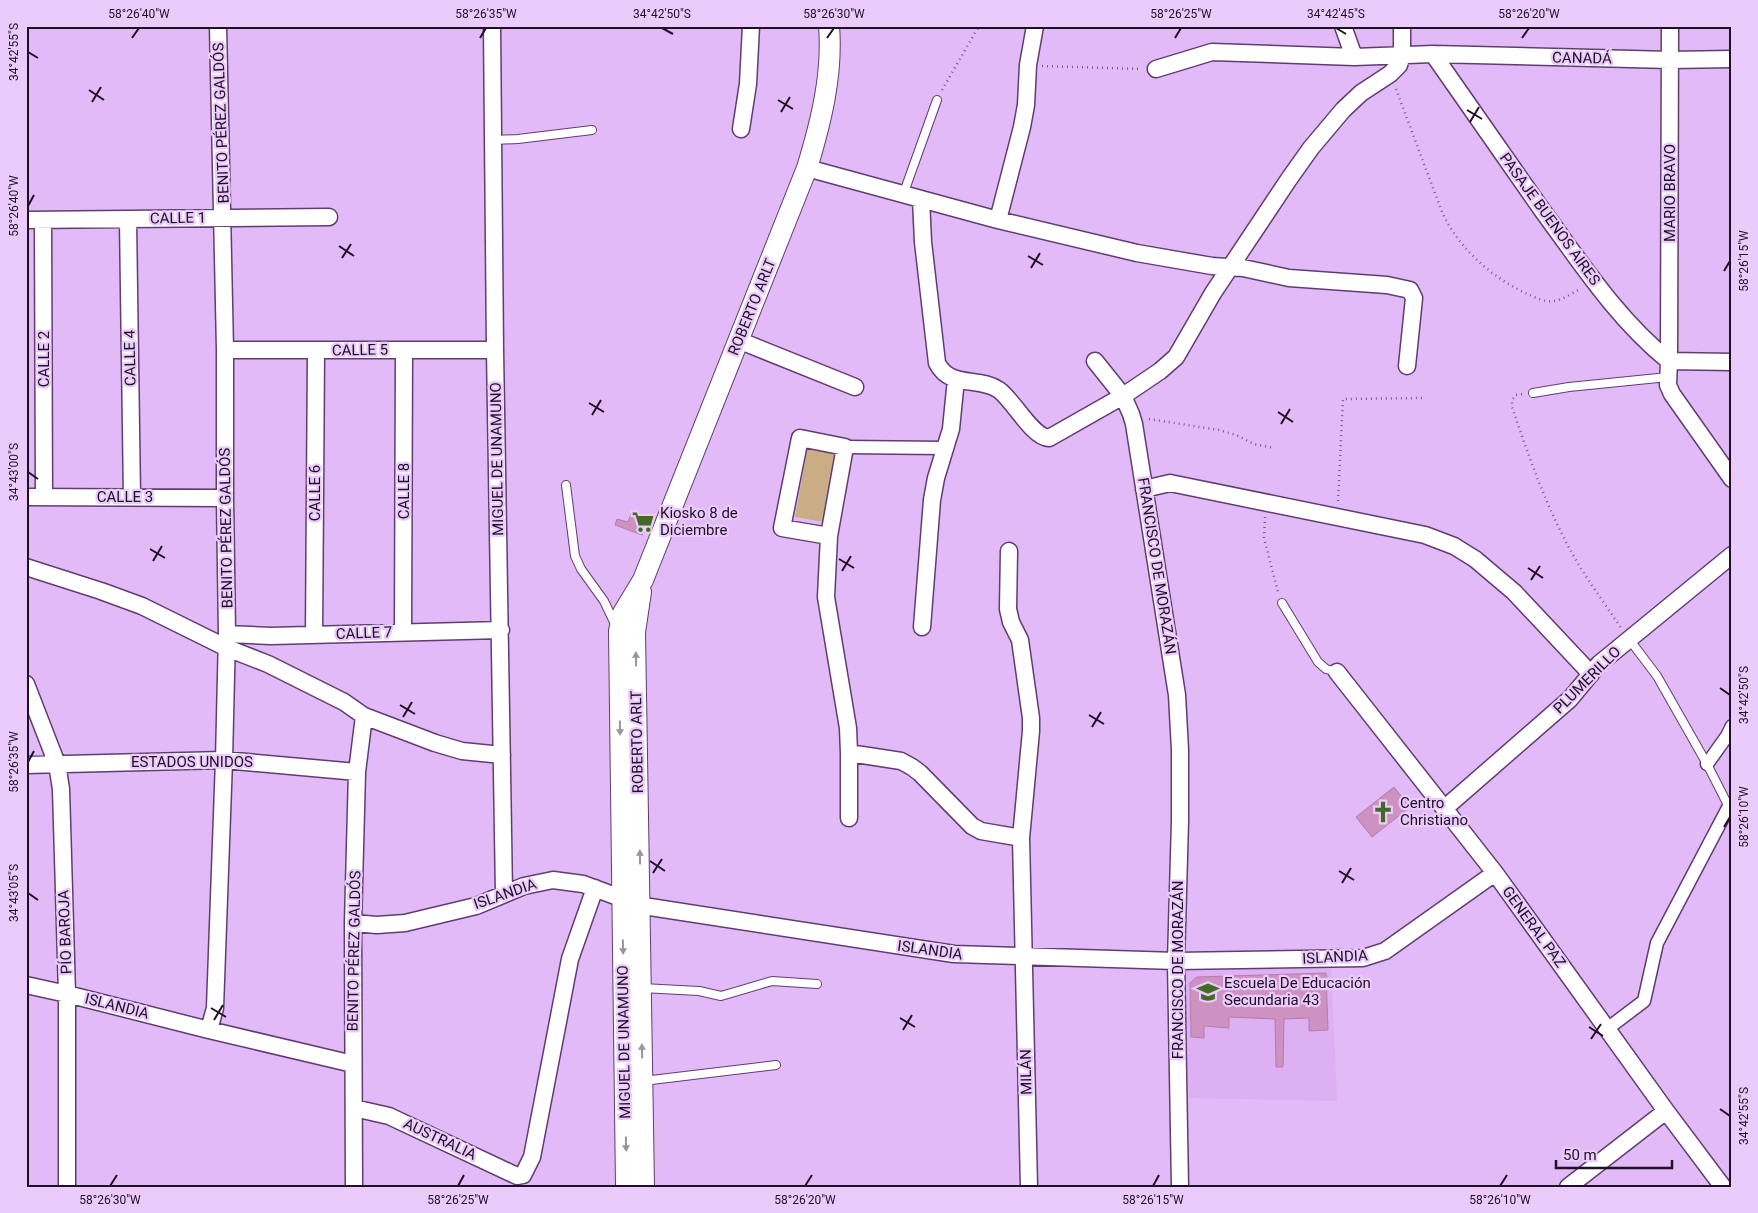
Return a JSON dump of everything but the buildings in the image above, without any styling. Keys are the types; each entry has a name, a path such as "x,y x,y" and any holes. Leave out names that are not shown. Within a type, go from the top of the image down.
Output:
{"street":[{"name":"BENITO PÉREZ GALDÓS","path":"209,1030 215,1008 227,641 225,350 218,26"},
{"name":"MIGUEL DE UNAMUNO","path":"492,26 504,893"},
{"path":"741,129 748,84 751,26"},
{"name":"ROBERTO ARLT","path":"632,902 619,631 623,614 643,580 807,168 819,129 827,85 829,26"},
{"path":"998,220 1022,128 1026,104 1028,65 1035,26"},
{"path":"1343,26 1354,57"},
{"path":"921,199 923,242 937,363 944,375 996,388 1009,399 1032,428 1044,438 1049,438 1122,396 1160,371 1176,357 1213,293 1289,179 1336,118 1361,93 1390,74 1399,65 1402,55 1402,26"},
{"name":"MARIO BRAVO","path":"1669,369 1670,26"},
{"path":"1156,69 1212,52 1354,57 1433,54"},
{"name":"CANADÁ","path":"1433,54 1670,60 1732,59"},
{"name":"PASAJE BUENOS AIRES","path":"1433,54 1593,282 1669,369"},
{"path":"807,168 998,220 1137,254 1194,263 1232,266 1288,278 1387,285 1410,290 1414,298 1407,366"},
{"name":"CALLE 1","path":"26,220 329,217"},
{"name":"CALLE 2","path":"43,220 44,497"},
{"name":"CALLE 4","path":"128,220 132,497"},
{"path":"738,340 855,387"},
{"name":"CALLE 5","path":"225,350 495,350"},
{"name":"CALLE 8","path":"403,632 404,350"},
{"name":"CALLE 6","path":"314,635 316,351"},
{"name":"FRANCISCO DE MORAZÁN","path":"1095,362 1122,396 1132,420 1177,695 1180,750 1176,961 1180,1187"},
{"path":"1732,362 1669,369 1668,385 1672,394 1732,479"},
{"path":"922,627 932,500 944,448 951,429 956,379"},
{"path":"830,536 782,528 800,438 845,446 944,448"},
{"path":"845,446 830,536 826,597 848,728 849,818"},
{"path":"1144,489 1170,483 1425,536 1454,546 1475,560 1514,592 1591,674"},
{"name":"CALLE 3","path":"26,498 225,498"},
{"name":"MILÁN","path":"1008,551 1008,609 1020,640 1031,718 1021,838 1029,1187"},
{"name":"PLUMERILLO","path":"1445,808 1570,699 1599,664 1732,555"},
{"path":"26,567 142,606 227,641 336,698 364,716 462,751 502,755"},
{"name":"ROBERTO ARLT","path":"632,902 635,632 643,580"},
{"name":"CALLE 7","path":"227,641 271,636 501,630"},
{"name":"GENERAL PAZ","path":"1337,672 1495,873 1723,1187"},
{"name":"PÍO BAROJA","path":"26,684 57,764 62,789 67,994 68,1187"},
{"name":"BENITO PÉREZ GALDÓS","path":"354,1187 354,923 358,772 364,716"},
{"path":"1707,764 1732,726"},
{"path":"849,753 901,761 920,773 972,826 982,831 1021,838"},
{"name":"ESTADOS UNIDOS","path":"26,765 224,760 358,772"},
{"path":"1607,1029 1644,1001 1657,943 1730,810"},
{"name":"ISLANDIA","path":"354,923 377,926 405,923 476,906 504,893 543,881 553,880 583,884 632,902 954,954 1024,958 1176,961 1371,956 1385,951 1495,873"},
{"name":"AUSTRALIA","path":"354,1108 389,1116 517,1176 524,1174 532,1157 570,959 595,888"},
{"name":"MIGUEL DE UNAMUNO","path":"632,902 642,988 644,1187"},
{"name":"MIGUEL DE UNAMUNO","path":"626,1187 632,902"},
{"name":"ISLANDIA","path":"26,985 353,1064"},
{"path":"1568,1187 1666,1111"}],"lane":[{"path":"903,195 936,100"},
{"path":"493,140 518,139 592,130"},
{"path":"1533,393 1669,369"},
{"path":"566,485 575,556 581,569 604,601 619,631"},
{"path":"1282,603 1318,662 1326,669 1337,672"},
{"path":"1629,639 1657,676 1707,764 1730,810"},
{"path":"642,988 699,991 721,996 772,981 817,984"},
{"path":"643,1081 776,1065"}],"path":[{"path":"936,100 979,26"},
{"path":"1028,65 1156,69"},
{"path":"1390,74 1442,212 1450,229 1466,249 1494,275 1510,286 1550,302 1559,300 1593,282"},
{"path":"1533,393 1516,395 1512,400 1512,407 1536,478 1563,537 1579,565 1629,639"},
{"path":"1337,517 1343,399 1425,398"},
{"path":"1132,420 1152,419 1219,430 1236,435 1254,444 1274,448"},
{"path":"1266,503 1264,538 1282,603"}],"shaded area":[{"path":"808,446 836,451 823,522 795,517"},
{"path":"1331,966 1337,1101 1189,1098 1185,970"}],"place":[{"name":"Kiosko 8 de Diciembre","path":"643,522"},
{"name":"Centro Christiano","path":"1383,812"},
{"name":"Escuela De Educación Secundaria 43","path":"1208,992"}]}
